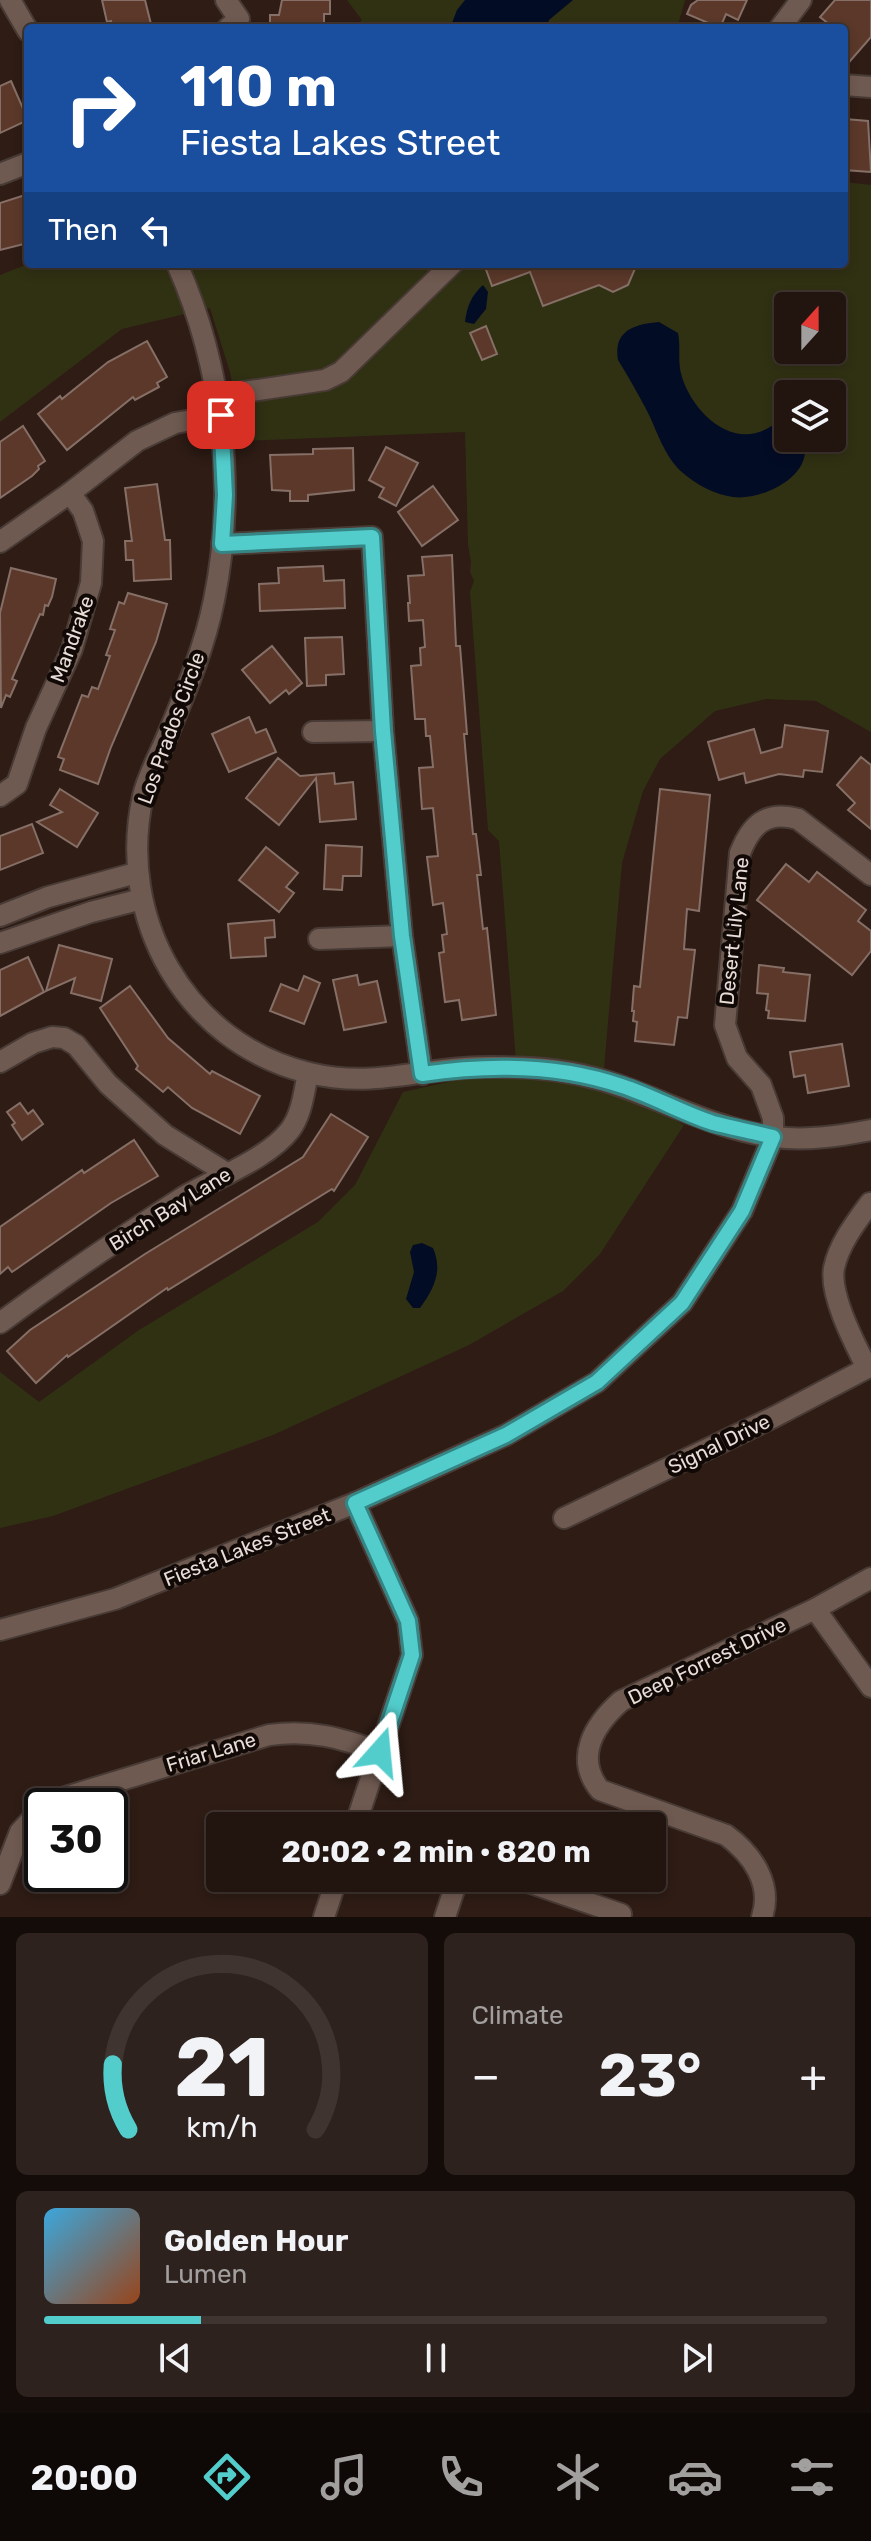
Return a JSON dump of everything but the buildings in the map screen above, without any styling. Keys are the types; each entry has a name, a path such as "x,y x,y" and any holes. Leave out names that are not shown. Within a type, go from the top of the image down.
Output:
{"street":[{"path":"10,0 24,24"},
{"path":"226,0 234,24"},
{"path":"783,24 801,0"},
{"path":"848,85 871,87"},
{"path":"0,174 24,165"},
{"name":"Los Prados Circle","path":"179,268 205,336 219,406 225,495 214,601 192,678 144,793 137,840 136,873 142,899 166,966 179,987 226,1035 267,1059 308,1073 356,1081 464,1068 518,1068 585,1076 622,1086 712,1122 773,1137 828,1138 871,1130"},
{"path":"0,542 137,441 219,406 325,380 341,372 448,268"},
{"name":"Mandrake","path":"8,790 72,649 91,583 93,541 83,511 70,493"},
{"path":"222,544 372,537 383,731 402,936 422,1074"},
{"path":"313,732 383,731"},
{"name":"Desert Lily Lane","path":"773,1137 773,1118 761,1085 737,1058 725,1025 740,853 748,832 767,819 787,816 798,819 871,875"},
{"path":"0,916 48,897 136,873"},
{"path":"0,943 91,912 142,899"},
{"path":"319,939 402,936"},
{"path":"0,1062 33,1043 52,1037 64,1038 76,1045 108,1084 165,1135 228,1174"},
{"name":"Birch Bay Lane","path":"0,1323 65,1275 185,1196 274,1145 289,1132 298,1118 308,1073"},
{"name":"Fiesta Lakes Street","path":"0,1630 115,1599 355,1503 506,1435 597,1382 682,1303 742,1211 773,1137"},
{"path":"869,1367 841,1314 834,1270 847,1236 870,1203"},
{"name":"Signal Drive","path":"564,1518 774,1417 869,1367"},
{"path":"355,1503 408,1621 412,1655 360,1812"},
{"name":"Deep Forrest Drive","path":"762,1917 766,1904 757,1864 743,1847 726,1835 600,1790 590,1777 586,1762 589,1745 606,1714 621,1701 815,1609 871,1578"},
{"path":"815,1609 871,1687"},
{"name":"Friar Lane","path":"95,1788 269,1735 297,1731 345,1740 380,1752"},
{"name":"Friar Lane","path":"0,1884 24,1828"},
{"path":"324,1917 332,1892"},
{"path":"445,1917 453,1892"},
{"path":"557,1892 621,1914 620,1917"}],"shaded area":[{"path":"347,0 685,0 678,24 358,24 362,20"},
{"path":"848,182 871,185 871,732 816,701 766,699 715,711 660,759 643,791 622,863 602,1091 646,1105 684,1125 600,1254 563,1291 469,1345 273,1435 53,1516 0,1528 0,1372 39,1402 139,1330 318,1222 355,1185 403,1092 461,1079 517,1075 499,841 488,830 470,592 474,581 470,572 468,545 465,432 243,441 230,372 210,308 122,329 0,422 0,275 24,266 24,268 848,268"}],"water":[{"path":"465,0 573,0 548,24 452,24"},
{"path":"483,285 488,292 486,309 474,324 465,322 470,302"},
{"path":"659,322 678,333 682,377 706,416 731,432 744,434 774,425 774,452 805,452 802,464 794,474 784,483 758,495 733,497 700,485 676,467 618,360 617,350 622,336 641,325"},
{"path":"422,1243 433,1248 437,1272 425,1301 420,1308 413,1308 406,1299 414,1272 410,1252 413,1245"}],"route":[{"path":"221,415 225,495 222,544 372,537 383,731 402,936 422,1074 464,1068 532,1068 585,1076 622,1086 712,1122 773,1137 742,1211 682,1303 597,1382 506,1435 355,1503 408,1621 412,1655 380,1752"}]}
